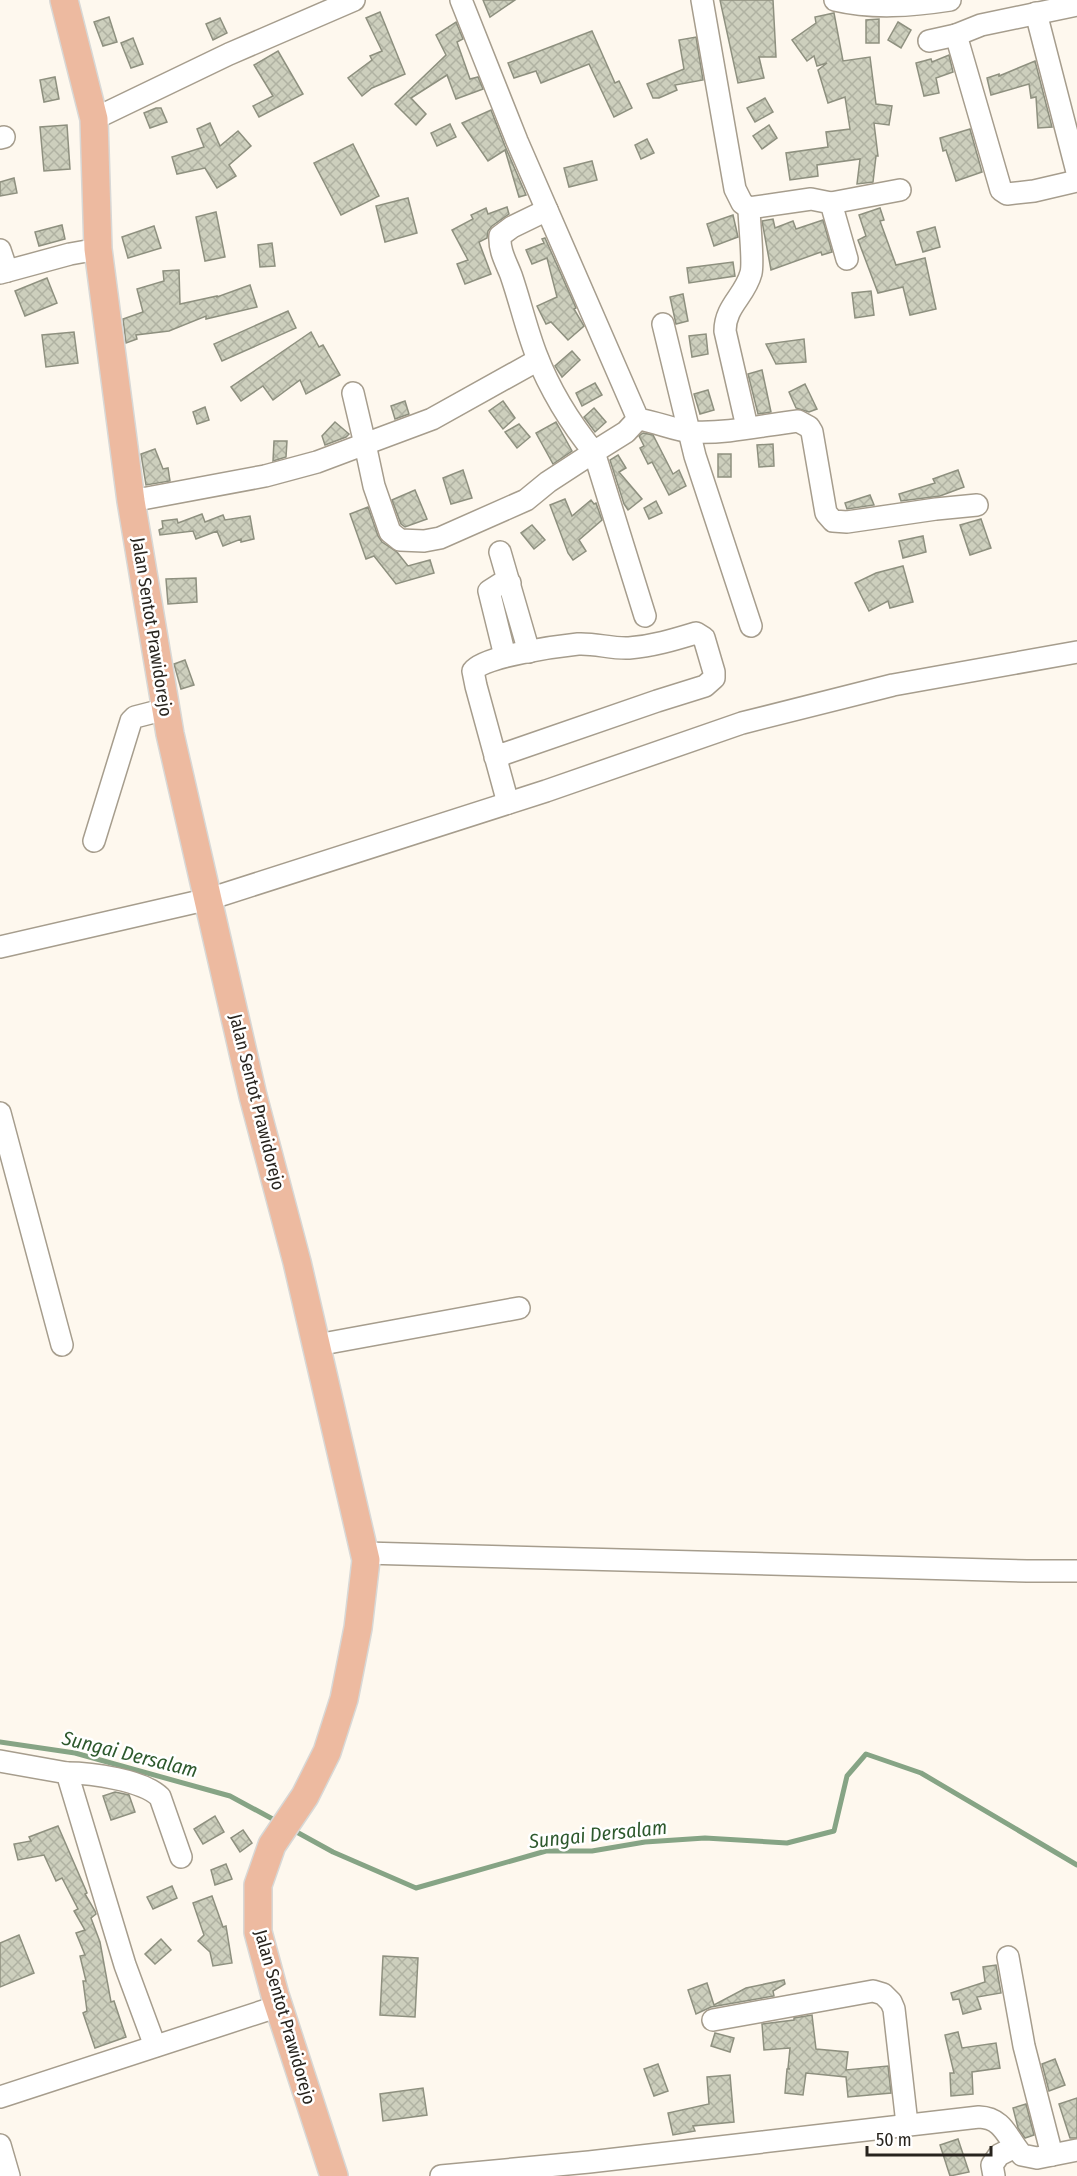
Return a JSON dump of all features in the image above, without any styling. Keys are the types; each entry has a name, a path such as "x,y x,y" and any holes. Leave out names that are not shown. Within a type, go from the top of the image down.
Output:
{"main road":[{"name":"Jalan Sentot Prawidorejo","path":"64,0 94,119 98,249 131,501 166,708 253,1095 297,1262 366,1560 364,1588 344,1699 327,1752 305,1796 272,1845 258,1885 258,1932 279,2006 334,2176"}],"street":[{"path":"94,119 229,54 354,0"},
{"path":"461,0 517,141 638,419"},
{"path":"702,0 735,189 742,202 749,208 752,272 742,292 729,309 724,331 747,427"},
{"path":"835,0 852,4 891,6 950,0"},
{"path":"929,41 956,35 981,25 1077,5"},
{"path":"1036,13 1077,172"},
{"path":"956,35 1001,190 1007,194 1077,181"},
{"path":"749,208 811,199 831,203 900,190"},
{"path":"831,203 847,260"},
{"path":"548,210 512,227 500,236 499,244 538,360 559,400 583,439 594,452 645,616"},
{"path":"0,250 3,272 98,249"},
{"path":"663,324 695,456 751,626"},
{"path":"131,501 265,476 317,462 432,419 538,360"},
{"path":"353,393 374,486 390,532 400,540 424,541 440,538 526,500 548,482 626,432 638,419"},
{"path":"638,419 654,421 690,432 710,432 798,421 809,427 812,432 826,513 833,521 848,522 936,508 977,505"},
{"path":"500,552 529,652"},
{"path":"506,656 489,591 500,584 510,583"},
{"path":"495,757 705,686 714,678 714,672 704,638 696,633 661,644 626,648 580,644 506,656 482,663 473,671 476,686 495,757 508,803"},
{"path":"0,947 209,899 508,803 742,723 893,685 1077,652"},
{"path":"93,841 131,721 135,717 166,708"},
{"path":"0,1113 62,1345"},
{"path":"316,1345 519,1308"},
{"path":"365,1553 1077,1571"},
{"path":"0,1761 67,1773 89,1773 124,1781 155,1792 160,1797 181,1857"},
{"path":"67,1773 125,1965 155,2046"},
{"path":"1008,1957 1024,2046 1052,2155"},
{"path":"713,2020 873,1991 883,1994 891,2002 897,2020 907,2124"},
{"path":"0,2097 279,2006"},
{"path":"441,2176 589,2162 979,2117 989,2117 1001,2124 1022,2155 1037,2158 1077,2150"},
{"path":"0,2145 9,2176"},
{"path":"994,2176 992,2165 996,2158 1015,2147"}],"building":[{"path":"483,0 515,0 490,17"},
{"path":"720,0 773,0 776,57 759,57 764,78 738,83"},
{"path":"380,12 405,74 372,88 362,96 348,78 372,60 370,56 382,51 366,18"},
{"path":"834,13 843,61 870,57 876,104 892,106 889,125 874,123 878,156 876,156 873,182 857,184 860,159 817,165 818,176 790,180 786,153 828,147 826,132 850,129 845,97 828,103 818,70 827,63 817,66 814,56 807,61 792,40 816,23 815,17"},
{"path":"109,17 117,42 103,46 94,22"},
{"path":"220,18 227,33 213,40 206,24"},
{"path":"879,19 879,43 866,43 866,20"},
{"path":"456,22 463,39 457,42 470,79 478,77 483,89 456,99 447,75 411,98 426,114 416,125 395,104 446,55 436,35"},
{"path":"898,22 911,30 901,48 888,40"},
{"path":"592,31 615,83 619,81 632,108 614,117 589,64 541,83 536,71 514,78 508,63"},
{"path":"696,37 703,80 675,85 677,90 659,98 653,98 647,84 684,69 679,40"},
{"path":"133,38 143,64 131,68 121,43"},
{"path":"278,51 303,94 259,117 253,106 273,96 254,65"},
{"path":"949,55 953,72 936,78 939,93 924,96 916,63 931,59 932,62"},
{"path":"1035,61 1052,127 1038,128 1036,97 1031,98 1029,84 991,95 987,78 999,74 999,76"},
{"path":"55,77 59,99 44,102 40,80"},
{"path":"765,98 773,112 755,122 747,108"},
{"path":"161,108 167,122 150,128 144,113"},
{"path":"491,110 526,195 519,197 505,150 488,161 462,123"},
{"path":"210,123 220,146 238,131 251,146 229,165 236,176 217,188 205,168 177,174 172,157 204,147 197,129"},
{"path":"450,124 456,137 437,146 431,133"},
{"path":"67,125 70,169 44,171 40,127"},
{"path":"769,125 777,138 762,149 753,136"},
{"path":"970,129 982,172 956,181 940,138"},
{"path":"647,139 654,153 641,159 635,145"},
{"path":"353,144 379,196 341,215 314,163"},
{"path":"592,161 597,180 569,187 564,168"},
{"path":"14,178 17,193 0,196 0,182"},
{"path":"408,198 417,233 385,242 376,206"},
{"path":"507,207 509,214 492,226 487,238 479,242 491,274 465,284 457,264 468,260 452,230 473,219 471,215 486,208 488,214"},
{"path":"880,208 884,220 880,221 896,265 925,258 936,309 910,315 903,287 878,293 858,240 866,236 859,215"},
{"path":"216,212 225,257 205,261 196,217"},
{"path":"733,215 738,237 714,246 707,224"},
{"path":"773,219 775,228 793,221 796,229 823,220 832,252 822,255 821,252 771,270 762,221"},
{"path":"62,225 65,239 39,246 35,232"},
{"path":"154,226 161,248 128,258 122,237"},
{"path":"935,227 940,247 923,252 917,232"},
{"path":"545,238 576,308 574,309 584,326 568,340 551,322 546,324 537,306 557,297 547,258 532,264 526,250 544,243 542,239"},
{"path":"272,243 275,266 260,267 258,245"},
{"path":"733,262 735,276 689,283 687,268"},
{"path":"179,270 180,304 217,297 250,285 257,307 206,319 206,316 169,331 136,335 137,339 126,343 123,319 143,312 137,289 164,281 163,271"},
{"path":"47,278 57,303 25,316 15,291"},
{"path":"871,291 874,315 855,318 852,293"},
{"path":"683,294 688,321 676,324 670,297"},
{"path":"288,311 296,328 222,361 214,344"},
{"path":"74,332 78,363 46,367 42,335"},
{"path":"311,332 319,347 323,345 340,375 306,394 300,380 273,400 263,386 241,401 231,387"},
{"path":"706,334 708,354 692,357 689,336"},
{"path":"804,339 806,362 776,364 766,344"},
{"path":"572,351 580,360 562,377 555,366"},
{"path":"762,370 771,412 758,414 748,374"},
{"path":"595,383 602,395 582,406 576,393"},
{"path":"805,384 817,409 809,412 796,408 789,392"},
{"path":"708,390 714,410 700,414 694,394"},
{"path":"405,401 409,414 395,419 391,406"},
{"path":"503,401 515,418 503,429 489,411"},
{"path":"205,407 209,420 197,424 193,412"},
{"path":"594,408 606,422 595,432 584,417"},
{"path":"335,422 349,434 325,445 322,436"},
{"path":"556,422 572,451 553,464 536,433"},
{"path":"519,424 530,437 517,448 505,432"},
{"path":"643,433 653,435 673,474 679,470 686,486 669,495 652,462 648,464 640,448 644,446 639,436"},
{"path":"274,441 287,441 286,457 273,461"},
{"path":"773,444 774,466 759,467 757,445"},
{"path":"155,449 163,469 168,468 170,481 146,485 141,454"},
{"path":"718,454 731,454 731,477 718,477"},
{"path":"618,455 626,468 619,472 642,499 628,510 610,460"},
{"path":"463,470 472,498 451,504 443,478"},
{"path":"958,470 964,487 940,496 901,501 899,494 935,483 933,479"},
{"path":"415,490 427,519 405,527 401,524 392,500"},
{"path":"870,495 874,505 847,509 845,503"},
{"path":"565,499 572,516 591,500 594,504 596,503 602,520 579,540 586,551 573,560 568,553 550,505"},
{"path":"656,501 662,513 649,519 644,508"},
{"path":"368,507 382,542 397,552 408,566 430,560 434,573 396,584 374,556 366,559 350,514"},
{"path":"202,514 205,522 223,515 225,520 250,516 254,539 241,542 241,539 223,546 217,531 196,539 193,531 160,535 159,530 163,528 162,521 177,519 178,523"},
{"path":"981,519 991,548 970,555 960,525"},
{"path":"532,525 545,540 534,549 521,533"},
{"path":"923,536 926,552 903,558 899,541"},
{"path":"903,566 913,602 890,608 888,601 869,611 855,583 876,573"},
{"path":"196,578 197,602 168,604 166,579"},
{"path":"185,660 194,685 181,689 174,664"},
{"path":"115,1792 129,1795 135,1812 111,1820 103,1796"},
{"path":"215,1816 224,1832 203,1844 194,1829"},
{"path":"58,1826 87,1893 85,1894 96,1914 91,1918 100,1942 111,2002 114,2001 126,2037 95,2048 83,2013 87,2011 83,1981 86,1981 80,1956 85,1955 76,1933 85,1930 74,1911 78,1909 62,1878 56,1881 44,1855 18,1860 14,1844 31,1841 29,1837"},
{"path":"243,1830 252,1843 240,1852 231,1838"},
{"path":"226,1864 232,1879 215,1885 211,1870"},
{"path":"172,1886 177,1898 153,1909 147,1897"},
{"path":"212,1896 223,1927 226,1926 232,1963 213,1966 210,1952 198,1941 204,1935 193,1903"},
{"path":"19,1935 34,1973 0,1987 0,1943"},
{"path":"161,1939 171,1950 155,1964 145,1954"},
{"path":"383,1956 418,1958 415,2017 380,2015"},
{"path":"996,1965 1001,1993 977,1997 981,2009 963,2014 959,1999 953,2000 951,1993 985,1982 983,1967"},
{"path":"784,1980 785,1984 773,1991 774,1996 711,2007 696,2014 688,1990 707,1983 714,2005 746,1988"},
{"path":"812,2015 816,2049 848,2052 846,2070 888,2066 891,2093 848,2097 846,2077 806,2073 803,2095 785,2093 787,2069 790,2069 788,2068 790,2048 764,2050 762,2024"},
{"path":"958,2032 962,2048 996,2043 1000,2068 972,2072 973,2094 951,2096 950,2073 954,2073 945,2035"},
{"path":"715,2033 734,2038 730,2052 711,2046"},
{"path":"1055,2059 1065,2085 1049,2091 1042,2064"},
{"path":"658,2064 668,2091 654,2096 644,2069"},
{"path":"730,2075 734,2122 693,2126 695,2131 673,2135 668,2113 709,2104 707,2077"},
{"path":"423,2088 427,2115 383,2121 380,2094"},
{"path":"1077,2098 1077,2138 1070,2138 1059,2104"},
{"path":"1026,2104 1034,2135 1025,2138 1018,2128 1013,2108"},
{"path":"958,2139 969,2172 950,2176 940,2145"}],"waterway":[{"name":"Sungai Dersalam","path":"0,1742 75,1753 230,1796 280,1823"},
{"name":"Sungai Dersalam","path":"293,1830 333,1852 416,1888 546,1851 592,1851 645,1842 705,1838 787,1843 834,1831 847,1776 866,1754 921,1773 1077,1865"}]}
